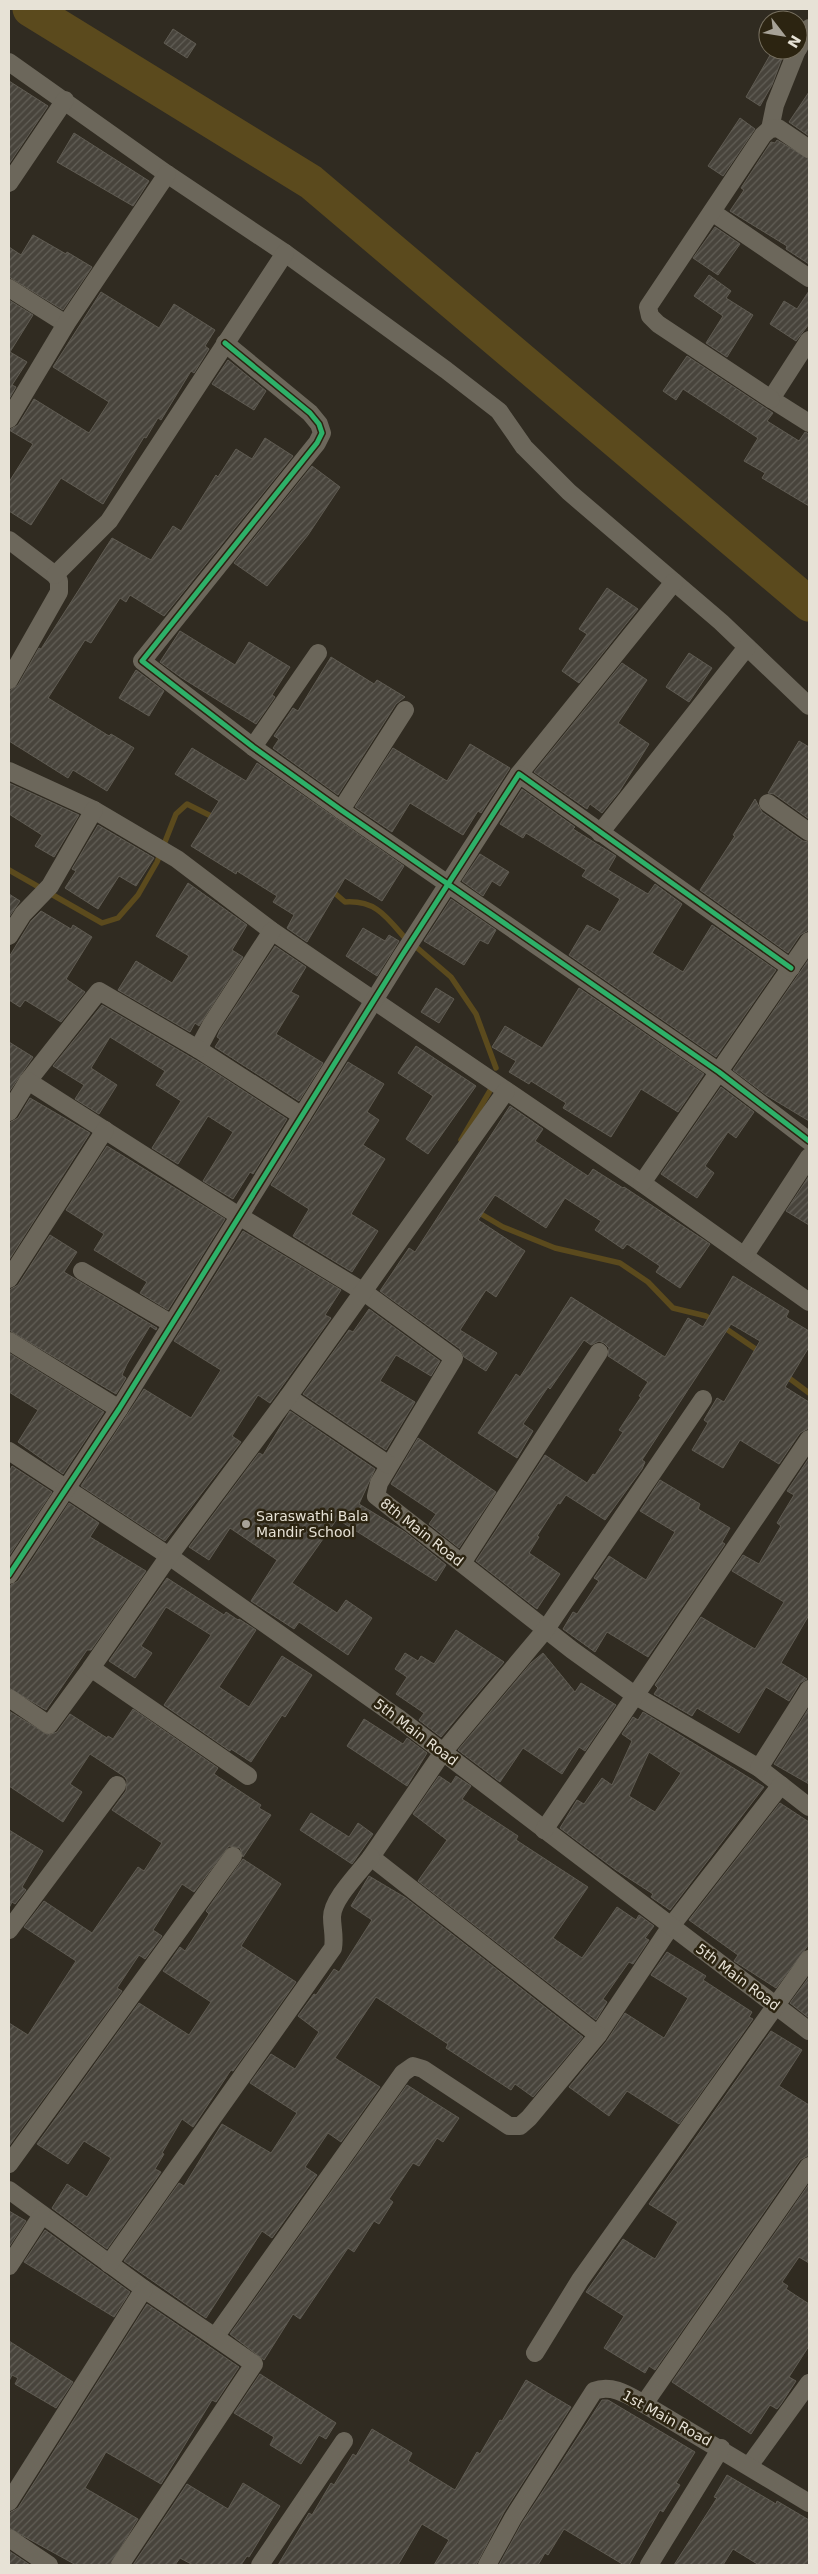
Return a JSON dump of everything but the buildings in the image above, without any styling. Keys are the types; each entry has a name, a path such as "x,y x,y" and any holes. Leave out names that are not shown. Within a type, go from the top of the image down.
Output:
{"street":[{"path":"770,130 775,105 794,60"},
{"path":"9,62 167,174 286,253 446,370 498,411 524,447 569,492 747,647 809,706"},
{"path":"9,183 65,100"},
{"path":"809,149 778,128 770,130 763,135 648,307 650,316 658,324 809,423"},
{"path":"9,419 66,324 167,174"},
{"path":"712,212 809,278"},
{"path":"55,575 109,522 286,253"},
{"path":"9,288 66,324"},
{"path":"771,399 809,340"},
{"path":"225,344 310,413 319,424 322,433 317,443 142,661 253,747 719,1072 809,1141"},
{"path":"9,540 55,575 59,581 59,592 9,680"},
{"path":"9,1575 119,1409 401,957 519,774 674,582"},
{"path":"600,833 747,647"},
{"path":"253,747 318,653"},
{"path":"341,810 405,710"},
{"path":"9,771 94,810 176,859 272,930 642,1184 809,1302"},
{"path":"519,774 791,968"},
{"path":"768,803 809,832"},
{"path":"9,936 23,914 50,886 94,810"},
{"path":"198,1049 211,1025 272,930"},
{"path":"642,1184 809,941"},
{"path":"9,1112 28,1081 99,991 198,1049 302,1116"},
{"name":"8th Main Road","path":"28,1081 238,1216 364,1292 454,1358 378,1483 376,1496 546,1629 636,1696 759,1768 809,1807"},
{"path":"9,1698 48,1725 91,1668 168,1556 288,1397 364,1292 506,1091"},
{"path":"9,1279 105,1130"},
{"path":"744,1255 809,1156"},
{"path":"82,1271 172,1324"},
{"path":"9,1341 119,1409"},
{"path":"462,1563 599,1352"},
{"path":"288,1397 389,1465"},
{"path":"110,2264 333,1948 336,1935 332,1917 334,1904 371,1857 443,1752 546,1629 703,1398"},
{"path":"544,1830 809,1439"},
{"name":"5th Main Road","path":"9,1451 168,1556 443,1752 809,2031"},
{"path":"91,1668 248,1776"},
{"path":"759,1768 809,1689"},
{"path":"9,1930 117,1785"},
{"path":"215,2337 403,2073 413,2066 423,2069 509,2126 520,2126 529,2118 598,2035 671,1926 781,1785"},
{"path":"9,2164 233,1856"},
{"path":"371,1857 598,2035"},
{"path":"534,2353 580,2280 809,1959"},
{"path":"644,2404 809,2166"},
{"path":"9,2190 144,2289 254,2364 120,2565"},
{"path":"9,2266 42,2214"},
{"path":"9,2502 144,2289"},
{"path":"749,2466 809,2383"},
{"name":"1st Main Road","path":"487,2565 513,2518 594,2391 605,2387 621,2392 644,2404 721,2448 809,2503"},
{"path":"260,2565 344,2441"},
{"path":"649,2565 721,2448"},
{"path":"9,2538 49,2565"}],"waterway":[{"path":"30,9 311,182 809,604"},
{"path":"9,870 102,923 118,918 138,895 157,862 176,814 187,804 215,818"},
{"path":"330,889 345,902 364,904 379,911 404,937"},
{"path":"415,946 451,977 476,1014 496,1068"},
{"path":"461,1140 491,1089"},
{"path":"476,1211 503,1227 555,1248 620,1263 648,1282 673,1308 706,1316 714,1321"},
{"path":"722,1326 760,1352"},
{"path":"785,1375 809,1393"}],"cycle path":[{"path":"225,343 310,413 319,424 322,433 317,443 142,661 253,747 719,1072 809,1141"},
{"path":"9,1575 119,1409 401,957 519,774 791,968"}],"place":[{"name":"Saraswathi Bala Mandir School","path":"246,1524"}]}
